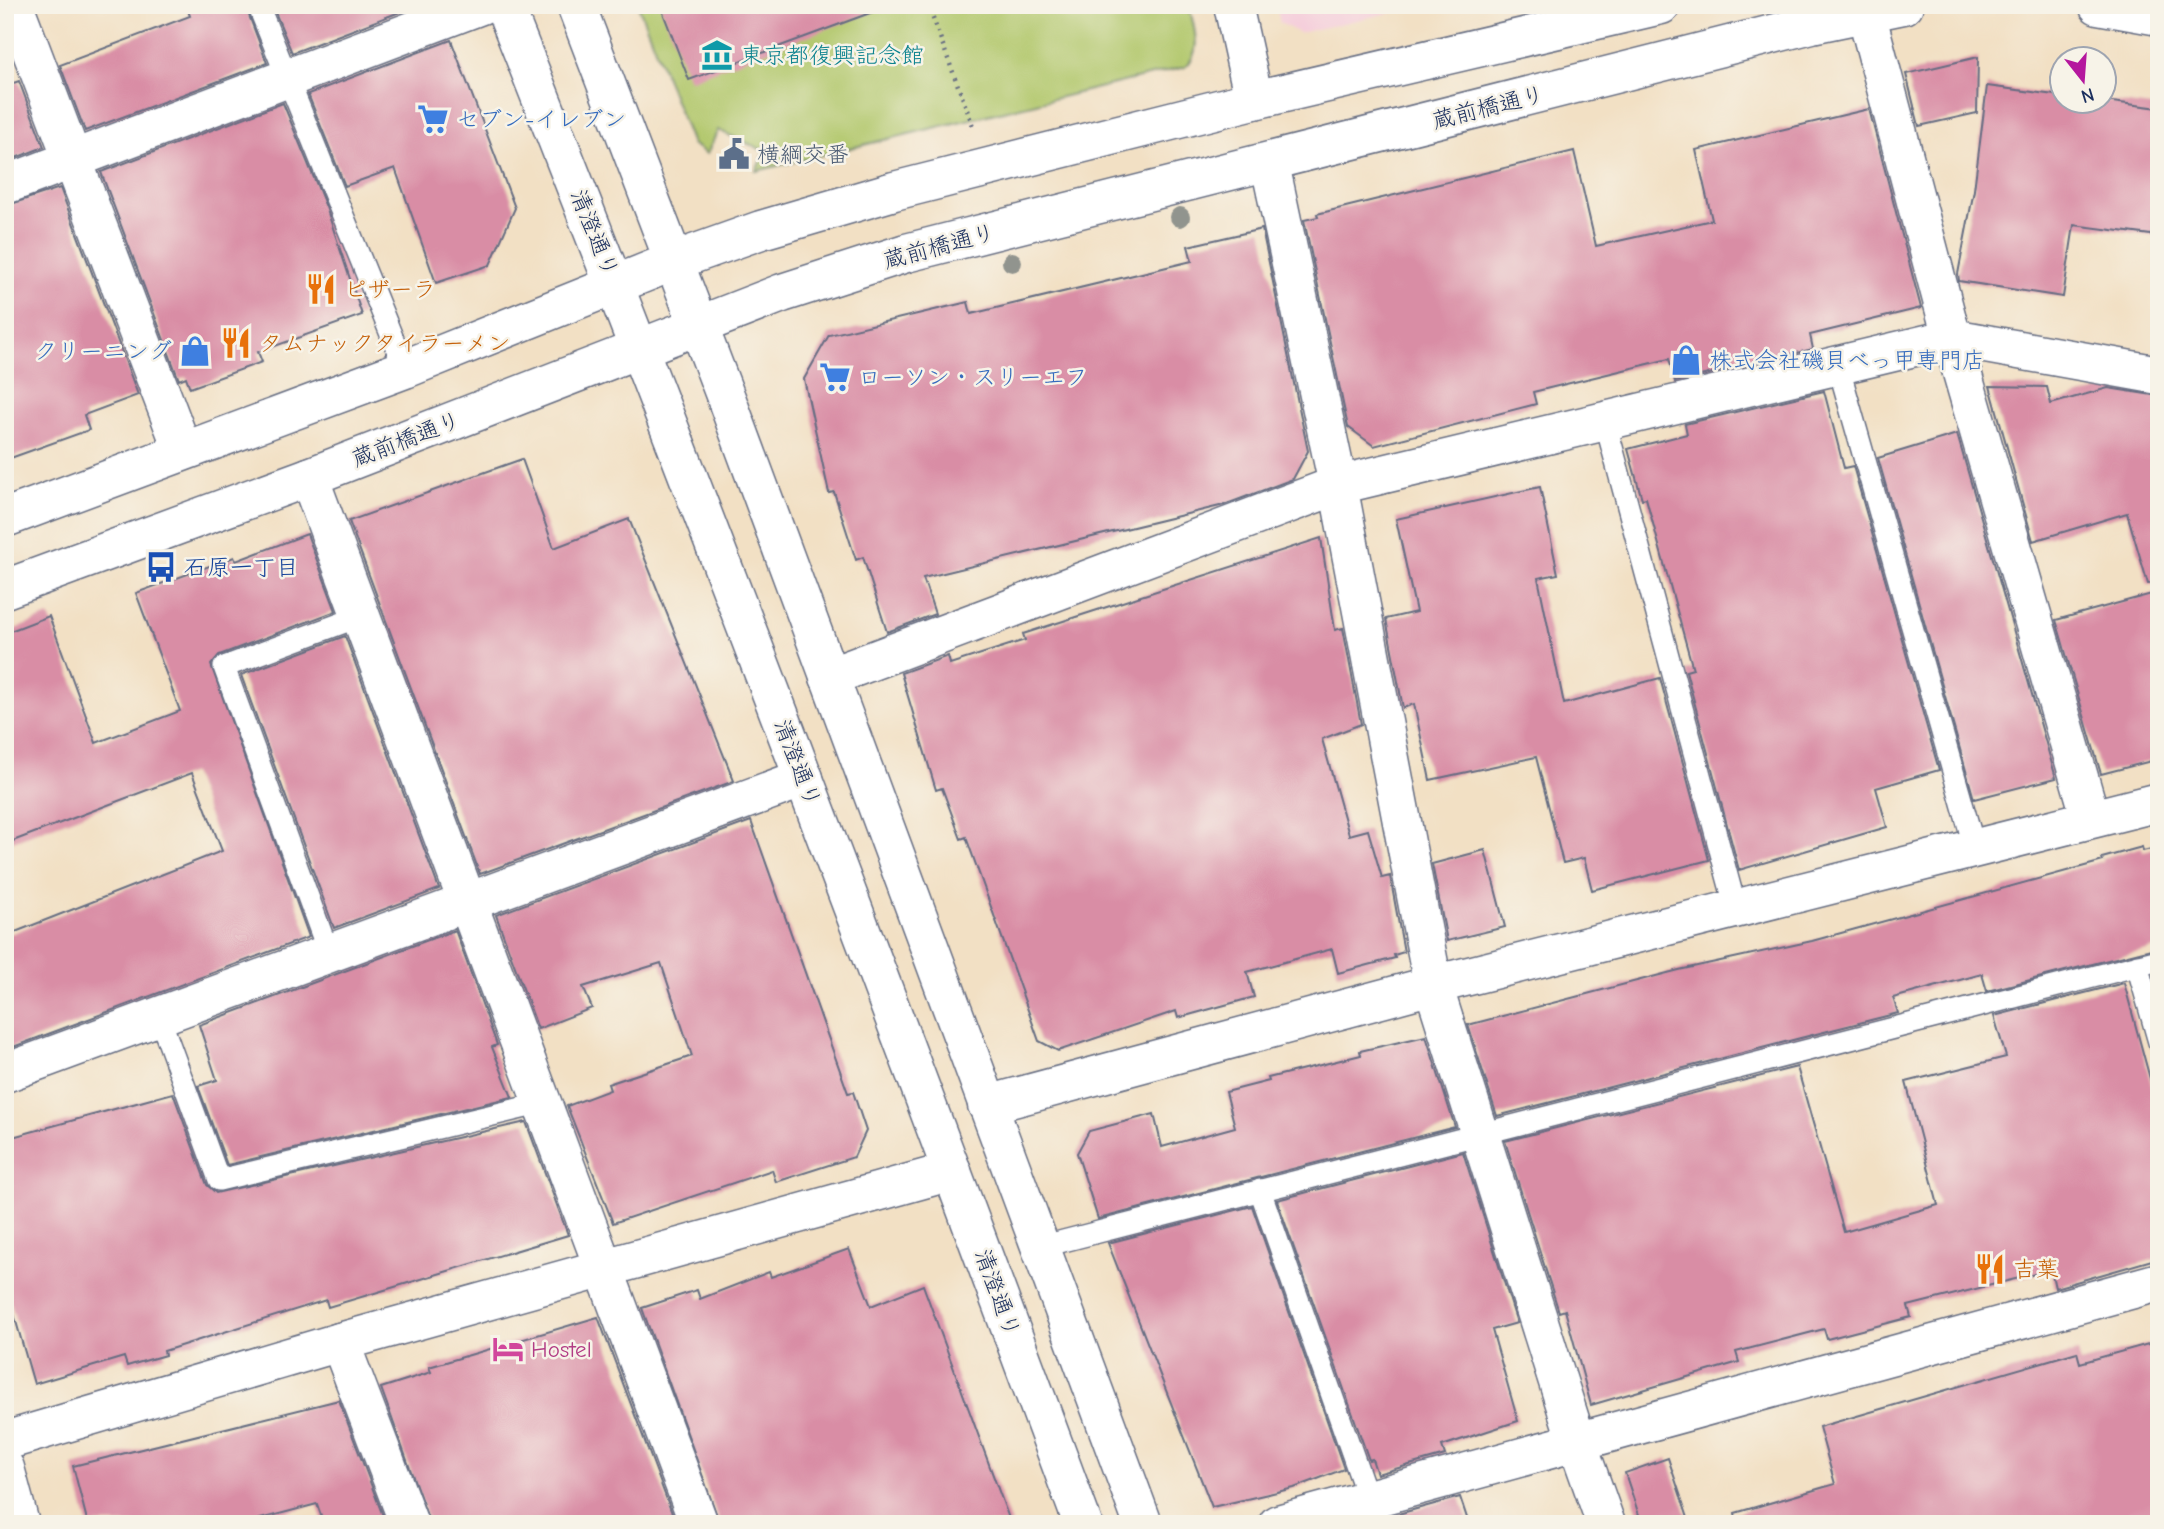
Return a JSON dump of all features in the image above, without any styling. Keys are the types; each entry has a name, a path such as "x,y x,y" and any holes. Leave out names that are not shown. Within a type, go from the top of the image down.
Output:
{"street":[{"path":"14,5 183,451"},
{"path":"5,185 481,5"},
{"name":"清澄通り","path":"504,5 640,348 804,778 1083,1524"},
{"path":"576,5 698,325 1143,1524"},
{"path":"1233,5 1254,100"},
{"path":"5,518 405,369 615,284 761,230 894,191 1254,100 1661,5"},
{"name":"蔵前橋通り","path":"5,589 309,477 782,293 906,253 1270,164 1864,8 1904,5"},
{"path":"2098,5 2159,16"},
{"path":"1864,8 1952,338 2091,819"},
{"path":"1270,164 1338,485 1433,985 1577,1442 1606,1524"},
{"path":"829,677 1338,485 1952,338 2159,375"},
{"path":"309,477 699,1524"},
{"path":"5,1073 804,778"},
{"path":"987,1105 1433,985 2159,802"},
{"path":"5,1441 340,1342 952,1171"},
{"path":"1278,1524 1373,1511 1577,1442 2159,1282"},
{"path":"340,1342 409,1524"},
{"path":"5,1468 20,1524"}],"lane":[{"path":"258,5 405,369"},
{"path":"1838,365 1975,849"},
{"path":"1605,421 1736,909"},
{"path":"329,954 225,667 361,616"},
{"path":"1040,1247 2159,960"},
{"path":"2137,965 2159,1042"},
{"path":"159,1016 219,1180 543,1103"},
{"path":"1260,1190 1373,1511"}],"path":[{"path":"928,5 975,130"}],"shaded area":[{"path":"1276,5 1424,5 1299,33 1280,23"}],"green space":[{"path":"638,5 1189,5 1196,46 1191,61 1185,67 756,171 765,151 718,130 707,154 692,144"}],"building":[{"path":"186,5 245,5 267,63 85,131 60,65 190,16"},
{"path":"272,5 418,5 292,53"},
{"name":"東京都復興記念館","path":"660,5 877,5 878,10 689,80"},
{"path":"451,40 515,208 490,265 436,283 395,168 345,186 308,94"},
{"path":"1978,57 1977,113 1919,126 1906,74"},
{"path":"19,81 44,147 5,162 5,86"},
{"path":"1987,86 2048,94 2048,116 2118,116 2118,103 2159,108 2159,236 2074,225 2063,297 1959,281 1958,274 1974,190"},
{"path":"283,103 326,207 362,315 258,352 262,362 190,388 186,377 179,380 101,172"},
{"path":"1869,109 1921,308 1810,335 1813,349 1675,382 1669,359 1533,392 1536,404 1374,446 1348,427 1304,220 1318,217 1317,214 1574,151 1596,246 1712,220 1696,150"},
{"path":"60,188 138,395 84,415 89,430 5,460 5,206"},
{"path":"1262,229 1308,451 1293,479 1224,505 923,578 935,614 887,632 863,557 856,560 834,492 829,493 804,379 829,335 968,302 971,314 1192,261 1188,246"},
{"path":"1990,386 2047,387 2051,404 2108,388 2159,396 2159,583 2148,584 2127,513 2033,541"},
{"path":"1824,391 1844,468 1853,466 1939,770 1876,788 1887,827 1739,870 1686,671 1693,669 1646,498 1642,499 1628,449 1687,434 1685,424"},
{"path":"1957,434 2056,778 1974,799 1878,458"},
{"path":"522,459 554,548 629,519 734,781 480,874 349,521"},
{"path":"1540,487 1558,574 1538,578 1564,704 1660,678 1709,860 1592,890 1584,858 1563,863 1536,757 1430,780 1414,704 1403,708 1386,619 1416,612 1396,519"},
{"path":"307,534 336,611 219,655 211,665 309,937 5,1050 5,936 222,851 192,773 5,844 5,633 49,616 96,743 180,711 136,593 234,557 236,561"},
{"path":"1321,538 1335,630 1343,628 1361,724 1322,739 1349,835 1368,830 1382,878 1390,876 1404,952 1394,955 1395,958 1338,973 1332,949 1247,972 1254,997 1178,1018 1176,1011 1058,1051 1039,1041 966,837 961,839 942,788 936,790 901,673 948,656 950,664 1025,640 1023,634"},
{"path":"2159,592 2159,759 2101,774 2056,620"},
{"path":"345,636 439,889 334,928 241,675"},
{"path":"751,821 848,1093 853,1092 866,1131 854,1157 776,1182 772,1170 613,1223 567,1106 610,1090 608,1084 692,1056 661,963 583,987 592,1008 538,1029 496,915"},
{"path":"2142,847 2143,851 2159,847 2159,947 1987,991 1982,974 1893,998 1898,1013 1497,1116 1468,1025 1679,970 1812,941 2103,861 2102,858"},
{"path":"1485,850 1505,927 1447,941 1432,864"},
{"path":"455,930 497,1045 492,1047 512,1097 227,1165 198,1086 217,1080 199,1025"},
{"path":"2124,983 2159,1112 2159,1258 2055,1288 2051,1270 1908,1306 1911,1317 1827,1339 1824,1329 1736,1352 1739,1362 1591,1405 1565,1310 1559,1312 1505,1141 1797,1067 1844,1232 1938,1205 1906,1082 2006,1057 1994,1016"},
{"path":"1426,1036 1455,1127 1098,1219 1077,1153 1089,1131 1154,1114 1162,1147 1235,1127 1226,1092 1269,1081 1268,1078 1361,1055 1360,1051"},
{"path":"173,1093 207,1185 216,1193 526,1122 568,1235 328,1307 326,1300 164,1351 165,1355 127,1366 124,1357 34,1384 5,1283 5,1139"},
{"path":"1463,1152 1517,1323 1492,1330 1518,1421 1442,1446 1445,1455 1377,1474 1372,1459 1369,1460 1277,1200"},
{"path":"1252,1206 1344,1469 1294,1488 1212,1507 1108,1243"},
{"path":"849,1249 871,1306 923,1285 1011,1524 720,1524 642,1308 697,1290 700,1299 769,1272 771,1277"},
{"path":"598,1317 676,1524 430,1524 381,1388 431,1372 429,1367"},
{"path":"2159,1341 2159,1524 1737,1524 1735,1513 1835,1484 1819,1427 2077,1352 2080,1363"},
{"path":"339,1400 386,1524 324,1524 317,1504 241,1524 88,1524 73,1466"},
{"path":"1668,1458 1690,1524 1642,1524 1625,1473"},
{"path":"1460,1497 1469,1524 1394,1524 1391,1516"}],"place":[{"name":"東京都復興記念館","path":"717,55"},
{"name":"セブン-イレブン","path":"433,119"},
{"name":"横綱交番","path":"734,154"},
{"name":"ピザーラ","path":"321,289"},
{"name":"タムナックタイラーメン","path":"236,343"},
{"name":"クリーニング","path":"195,351"},
{"name":"株式会社磯貝べっ甲専門店","path":"1686,360"},
{"name":"ローソン・スリーエフ","path":"835,377"},
{"name":"石原一丁目","path":"161,567"},
{"name":"吉葉","path":"1990,1269"},
{"name":"Hostel","path":"508,1349"}]}
